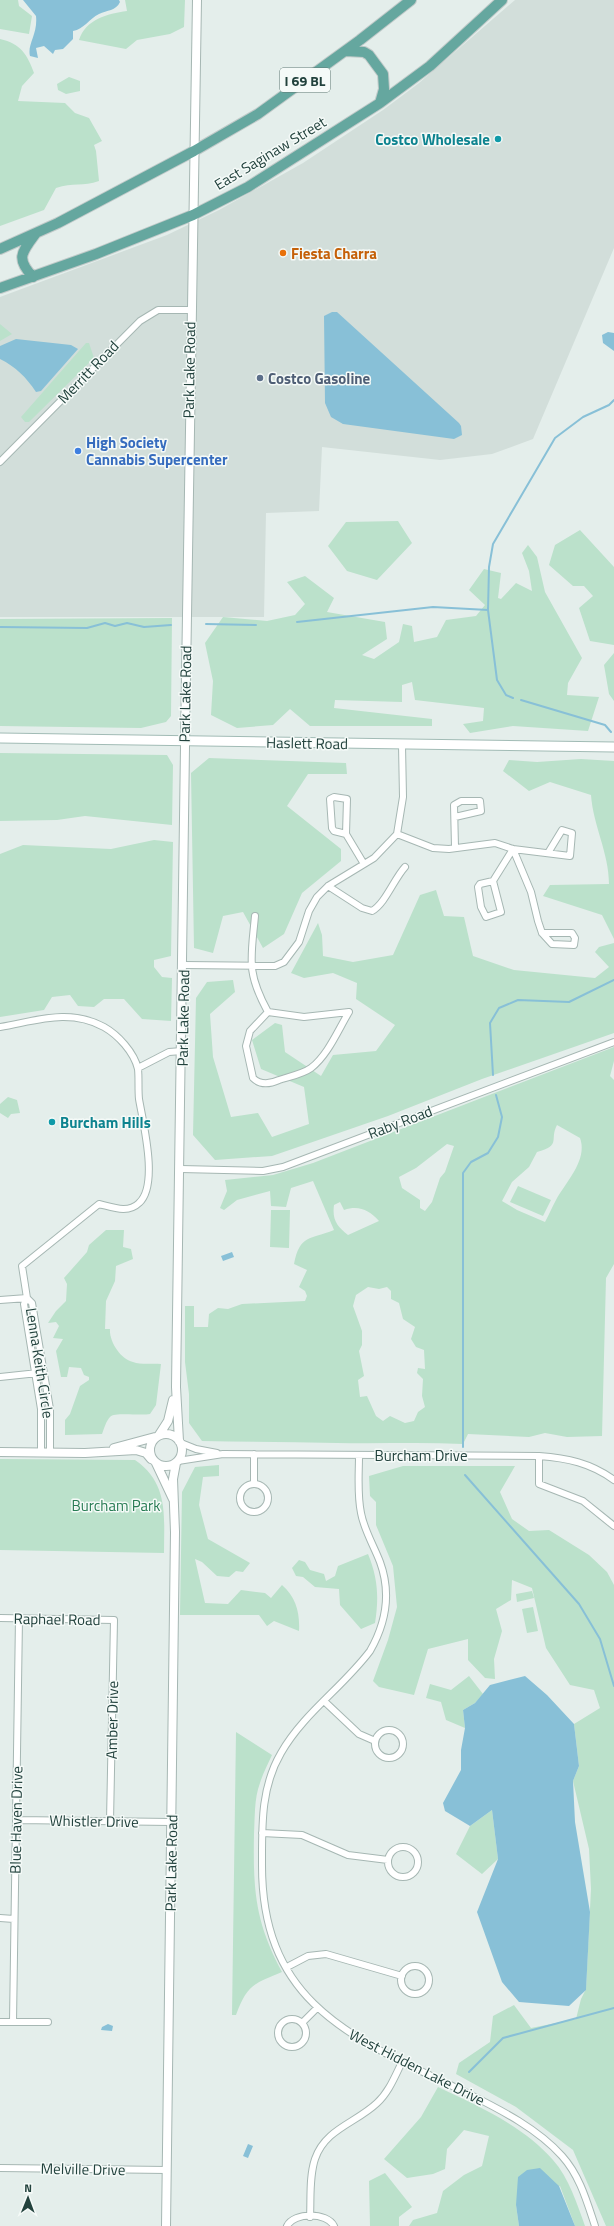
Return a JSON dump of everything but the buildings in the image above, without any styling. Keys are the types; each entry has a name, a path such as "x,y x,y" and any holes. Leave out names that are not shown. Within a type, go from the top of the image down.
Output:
{"main road":[{"name":"I 69 BL","path":"0,249 36,233 194,151 258,114 346,51 411,0"},
{"name":"East Saginaw Street","path":"0,288 96,254 192,215 248,187 380,103 430,66 502,0"},
{"path":"346,51 364,52 383,74 384,89 380,103"},
{"path":"33,277 22,264 21,258 23,251 36,233"},
{"name":"Haslett Road","path":"0,738 184,742 614,747"}],"street":[{"name":"Park Lake Road","path":"180,1442 176,1388 184,965 184,742 190,310 197,0"},
{"name":"Merritt Road","path":"0,462 140,321 158,310 190,310"},
{"path":"184,965 250,967 274,966 284,962 299,942 310,911 317,897 328,886 374,858 397,834 403,797 402,745"},
{"path":"346,834 334,831 332,828 330,799 334,797 347,799 346,834 364,864"},
{"path":"455,817 455,847"},
{"path":"397,834 433,848 448,849 495,843 513,849 570,856 572,833 562,830 548,853"},
{"path":"493,881 501,912 486,917 481,906 478,887 480,884 493,881 513,849"},
{"path":"513,849 528,881 542,933 552,944 574,945 575,938 572,933 542,933"},
{"path":"328,886 362,908 372,911 380,907 390,886 405,867"},
{"path":"255,916 250,967 253,982 268,1012"},
{"path":"268,1012 304,1017 349,1012 328,1048 310,1068 271,1083 264,1083 257,1082 254,1078 246,1046 250,1031 268,1012"},
{"name":"Lenna Keith Circle","path":"0,1027 75,1016 89,1020 104,1027 121,1040 138,1068 140,1100 148,1152 147,1188 144,1198 132,1208 124,1209 99,1204 22,1266 27,1298 24,1304 42,1409 46,1452"},
{"name":"Raby Road","path":"180,1168 263,1171 283,1166 614,1042"},
{"path":"138,1068 169,1052 182,1051"},
{"name":"Lenna Keith Circle","path":"0,1300 27,1298 32,1303 50,1409 46,1452"},
{"path":"0,1377 44,1373"},
{"name":"Park Lake Road","path":"157,1436 168,1421 176,1388"},
{"path":"0,1452 141,1451 154,1461 164,1466 177,1462 182,1453 180,1442 170,1434 157,1436 104,1451"},
{"path":"154,1461 149,1448 157,1436"},
{"name":"Burcham Drive","path":"180,1442 196,1449 223,1454"},
{"name":"Burcham Drive","path":"177,1462 223,1454 539,1456 563,1458 582,1463 601,1471 614,1480"},
{"path":"254,1454 254,1484"},
{"name":"West Hidden Lake Drive","path":"359,1455 360,1507 363,1522 383,1571 386,1589 386,1608 382,1626 370,1651 292,1737 276,1762 264,1800 262,1833 262,1884 265,1909 272,1934 287,1967 300,1988 317,2008 353,2036 402,2062 497,2108 562,2155 579,2181 595,2226"},
{"path":"539,1456 540,1484 583,1501 614,1526"},
{"name":"Park Lake Road","path":"154,1461 174,1501"},
{"name":"Park Lake Road","path":"166,2226 175,1532 173,1479 177,1462"},
{"path":"254,1484 266,1491 268,1499 260,1510 252,1512 247,1510 241,1504 240,1494 245,1487 254,1484"},
{"name":"Raphael Road","path":"0,1618 114,1620"},
{"name":"Blue Haven Drive","path":"13,2022 19,1618"},
{"name":"Amber Drive","path":"110,1821 114,1620"},
{"path":"324,1701 360,1734 375,1741"},
{"path":"390,1729 400,1734 403,1745 398,1755 388,1758 378,1753 375,1741 380,1732 390,1729"},
{"name":"Whistler Drive","path":"17,1820 171,1822"},
{"path":"262,1833 302,1835 348,1855 388,1860"},
{"path":"405,1848 415,1854 417,1865 411,1874 400,1877 391,1871 388,1860 394,1850 405,1848"},
{"path":"0,1918 14,1919"},
{"path":"287,1967 308,1956 326,1954 402,1976"},
{"path":"419,1966 428,1973 429,1984 422,1992 411,1993 403,1987 402,1976 408,1968 419,1966"},
{"path":"302,2023 317,2008"},
{"path":"292,2019 302,2023 306,2033 302,2043 292,2047 282,2043 278,2033 282,2023 292,2019"},
{"path":"0,2022 48,2022"},
{"path":"310,2217 312,2173 315,2159 321,2146 333,2132 378,2102 388,2090 402,2062"},
{"name":"Melville Drive","path":"0,2168 167,2170"},
{"path":"287,2226 294,2218 310,2217 324,2217 330,2220 334,2226"}],"shaded area":[{"path":"515,0 614,0 614,248 533,439 492,454 440,460 322,447 319,511 266,513 264,617 0,617 0,297 167,235 219,210 303,163 383,110 419,83"}],"green space":[{"path":"0,0 18,0 19,6 32,16 29,34 0,29"},
{"path":"125,0 185,0 184,27 170,34 137,40 126,49 79,40 82,33 92,22 105,16 127,11"},
{"path":"0,39 18,47 26,55 34,73 22,86 18,101 65,103 75,113 89,118 102,141 94,145 99,181 56,188 44,210 0,226"},
{"path":"69,77 80,81 80,91 66,94 58,90 57,84"},
{"path":"0,324 12,334 0,341"},
{"path":"86,343 89,343 94,358 29,422 25,422 21,417"},
{"path":"398,521 412,543 377,580 347,571 328,546 346,522"},
{"path":"580,530 614,567 614,645 590,641 579,608 593,596 584,586 573,586 549,565 555,545"},
{"path":"528,545 537,557 545,592 582,658 568,683 567,695 599,697 588,731 513,726 470,733 463,724 483,721 484,708 415,700 412,682 402,685 402,702 335,700 334,708 432,719 432,726 310,726 290,709 273,725 237,728 211,715 213,681 205,643 223,617 267,621 295,615 305,604 287,582 305,576 334,598 327,612 385,622 387,639 362,655 374,659 399,642 403,624 412,626 414,642 437,637 446,620 476,616 485,605 469,590 484,569 501,573 498,598 501,599 516,583 532,591 529,571 522,553"},
{"path":"172,618 171,716 166,722 141,728 0,726 0,619"},
{"path":"614,653 614,701 609,694 604,665"},
{"path":"0,753 167,755 173,765 172,825 85,816 57,820 0,821"},
{"path":"209,758 346,763 347,774 308,774 287,806 341,849 341,861 302,893 284,934 263,948 243,912 223,916 213,953 194,948 191,773"},
{"path":"581,759 614,761 614,939 602,915 543,896 550,885 609,884 604,850 592,806 591,795 550,782 529,791 503,771 509,760 537,762"},
{"path":"154,840 173,842 171,956 154,960 154,967 162,977 172,978 171,1021 142,1019 124,999 104,999 94,1007 78,1006 70,995 52,997 44,1010 0,1017 0,854 23,845 111,849"},
{"path":"436,890 444,916 464,917 473,956 514,970 595,978 609,967 595,952 599,947 614,943 614,1033 482,1079 388,1116 272,1156 215,1160 193,1135 196,998 207,982 233,980 235,992 210,1014 213,1057 231,1117 258,1113 272,1137 309,1124 304,1087 261,1069 252,1040 275,1023 282,1025 285,1052 321,1076 333,1055 376,1051 395,1025 356,999 357,983 333,973 304,978 291,973 318,923 322,935 323,956 353,962 393,955 420,895"},
{"path":"614,1047 614,1061 610,1076 614,1080 614,1264 606,1278 602,1436 567,1437 545,1433 529,1437 468,1434 463,1444 202,1441 189,1423 189,1394 185,1362 185,1306 194,1306 194,1327 208,1327 209,1314 218,1308 228,1309 242,1304 305,1301 307,1296 305,1291 299,1287 307,1270 294,1264 296,1254 299,1247 307,1240 334,1230 313,1181 291,1188 286,1207 271,1206 270,1191 237,1200 224,1210 220,1208 227,1191 225,1180 273,1175 313,1163","holes":["557,1125 580,1138 582,1146 579,1163 556,1200 545,1222 517,1210 502,1201 512,1182 529,1167 537,1152 550,1147 553,1142","447,1144 454,1146 445,1172 440,1178 432,1202 425,1211 420,1208 420,1200 402,1188 399,1177 416,1168","340,1202 344,1210 359,1208 367,1211 379,1221 348,1235 336,1222 334,1205","368,1287 379,1289 387,1287 391,1291 391,1299 399,1303 403,1319 415,1327 411,1339 416,1347 424,1350 425,1369 418,1368 417,1373 423,1379 422,1396 425,1407 418,1412 414,1421 405,1423 390,1416 383,1421 376,1416 367,1396 360,1397 358,1380 364,1376 359,1351 362,1345 362,1331 353,1306 356,1295"]},
{"path":"8,1097 17,1100 20,1113 11,1114 8,1118 0,1113 0,1104"},
{"path":"518,1186 551,1200 543,1216 510,1202"},
{"path":"271,1210 290,1210 289,1248 270,1247"},
{"path":"106,1230 124,1230 123,1247 131,1249 133,1259 116,1266 115,1281 106,1301 105,1329 110,1329 113,1344 116,1349 128,1360 136,1363 161,1364 156,1405 150,1414 122,1414 110,1417 102,1434 65,1435 65,1420 70,1414 80,1386 89,1380 89,1377 84,1375 81,1368 69,1367 67,1377 61,1377 56,1351 63,1339 53,1338 59,1326 56,1322 48,1323 56,1311 66,1301 67,1284 64,1278 87,1252 89,1245"},
{"name":"Burcham Park","path":"0,1459 135,1460 146,1469 154,1479 159,1490 164,1514 164,1553 0,1550"},
{"path":"219,1465 219,1476 203,1477 199,1505 208,1539 250,1563 243,1572 236,1571 229,1577 217,1576 202,1562 195,1559 205,1603 228,1604 241,1590 265,1593 271,1598 282,1585 294,1600 299,1618 299,1631 274,1621 267,1626 259,1615 180,1615 182,1492 195,1467"},
{"path":"403,1466 515,1466 500,1492 512,1519 529,1531 549,1530 589,1555 607,1572 614,1585 614,2226 606,2226 573,2150 516,2107 456,2074 459,2063 490,2042 493,2016 514,2005 531,2028 576,2019 581,1999 586,1989 591,1889 589,1849 573,1781 579,1766 574,1724 600,1708 594,1690 570,1685 546,1648 532,1588 512,1580 511,1600 496,1609 502,1631 494,1659 495,1679 485,1678 468,1660 468,1639 428,1649 414,1695 379,1687 373,1681 388,1640 397,1607 393,1566 376,1525 376,1502 370,1496 369,1476"},
{"path":"368,1554 376,1580 376,1614 375,1623 361,1629 340,1605 339,1589 315,1587 303,1577 296,1576 292,1568 299,1560 305,1562 310,1570 324,1574 326,1581 335,1576 338,1566"},
{"path":"532,1591 534,1598 517,1602 516,1594"},
{"path":"533,1607 538,1631 527,1633 522,1609"},
{"path":"469,1676 483,1694 475,1703 463,1710 465,1728 446,1720 441,1702 426,1698 430,1684 451,1690"},
{"path":"236,1732 272,1755 258,1789 255,1808 254,1872 255,1889 261,1921 273,1954 282,1972 252,1987 244,1997 236,2015 232,2015"},
{"path":"492,1810 498,1859 482,1874 456,1854 470,1826"},
{"path":"438,2087 500,2118 528,2137 541,2148 559,2167 564,2175 585,2226 575,2226 560,2186 516,2205 519,2226 409,2226 413,2220 437,2213 443,2191 464,2175 482,2166 489,2136 464,2130 447,2149 445,2169 433,2174 407,2178 384,2159 421,2117"},
{"path":"385,2173 412,2207 399,2217 399,2226 370,2226 369,2181"}],"water":[{"path":"23,0 119,0 120,2 114,9 99,14 77,30 73,31 73,39 63,49 55,50 53,54 44,46 36,48 38,58 30,56 29,52 35,28 36,16"},
{"path":"332,312 337,312 459,423 461,426 462,435 454,439 343,424 331,417 325,403 324,316"},
{"path":"608,332 614,333 614,351 603,343 602,335"},
{"path":"16,339 71,345 78,349 41,391 36,392 20,373 11,365 0,359 0,346"},
{"path":"232,1252 234,1257 223,1261 221,1256"},
{"path":"525,1676 547,1695 574,1724 579,1766 573,1781 575,1822 590,1912 586,1990 569,2006 519,2002 502,1982 477,1912 498,1859 492,1810 470,1826 445,1811 443,1803 461,1770 461,1750 465,1728 463,1710 475,1703 490,1685"},
{"path":"108,2024 113,2026 112,2031 101,2030 102,2027"},
{"path":"248,2144 253,2146 248,2158 243,2156"},
{"path":"540,2168 559,2186 575,2226 519,2226 516,2205 518,2177 527,2170"}],"waterway":[{"path":"513,698 506,695 497,680 488,610 489,567 493,544 555,438 583,417 609,405 614,400"},
{"path":"297,622 433,607 488,610"},
{"path":"0,627 87,628 105,623 115,626 127,623 144,627 171,625"},
{"path":"206,624 256,625"},
{"path":"521,700 605,725 611,732"},
{"path":"493,1075 490,1023 499,1008 518,1000 569,1002 614,980"},
{"path":"463,1447 463,1173 471,1162 488,1153 498,1137 502,1117 496,1095"},
{"path":"465,1475 579,1604 600,1639 614,1686"},
{"path":"469,2072 503,2038 614,2008"}],"place":[{"name":"Costco Wholesale","path":"498,139"},
{"name":"Fiesta Charra","path":"283,253"},
{"name":"Costco Gasoline","path":"260,378"},
{"name":"High Society Cannabis Supercenter","path":"78,451"},
{"name":"Burcham Hills","path":"52,1122"}]}
